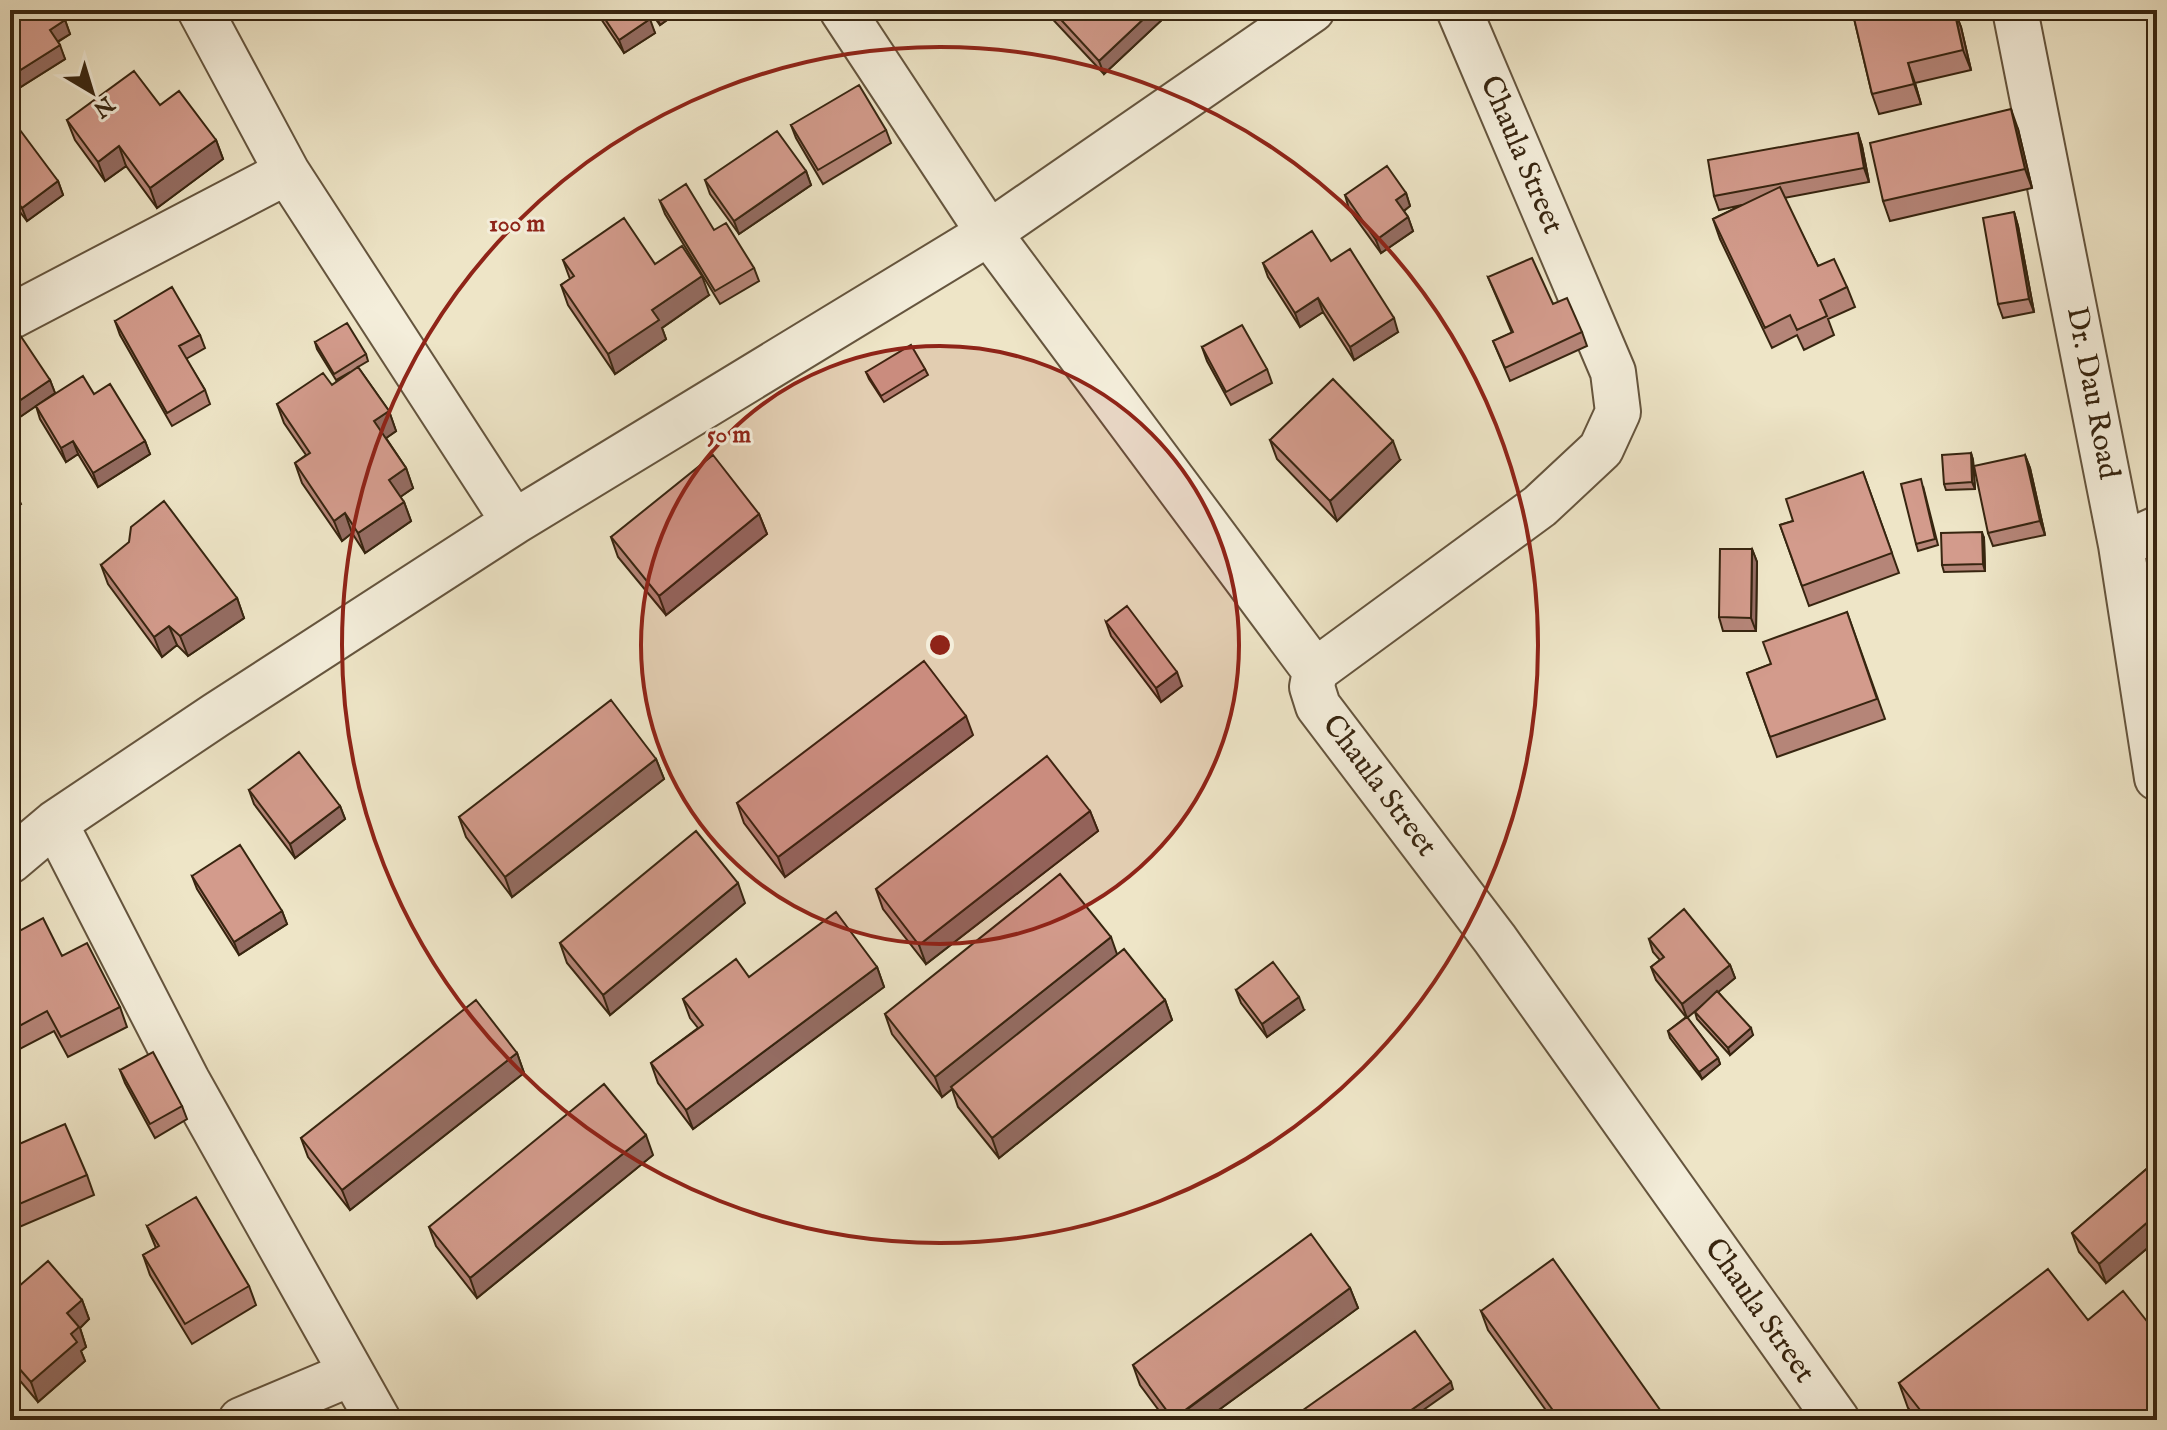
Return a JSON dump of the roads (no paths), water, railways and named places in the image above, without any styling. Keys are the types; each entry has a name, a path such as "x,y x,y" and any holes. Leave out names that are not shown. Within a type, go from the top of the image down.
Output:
{"street":[{"path":"200,10 287,172 514,522"},
{"path":"842,10 989,233 1315,671"},
{"path":"10,861 55,823 514,522 989,233 1312,10"},
{"name":"Chaula Street","path":"1459,10 1613,372 1618,412 1601,449 1540,506 1315,671 1312,687 1318,706 1495,939 1837,1420"},
{"name":"Dr. Dau Road","path":"2015,10 2139,537 2157,778"},
{"path":"10,317 287,172"},
{"path":"55,823 187,1080 378,1420"},
{"path":"241,1420 350,1374"}]}
